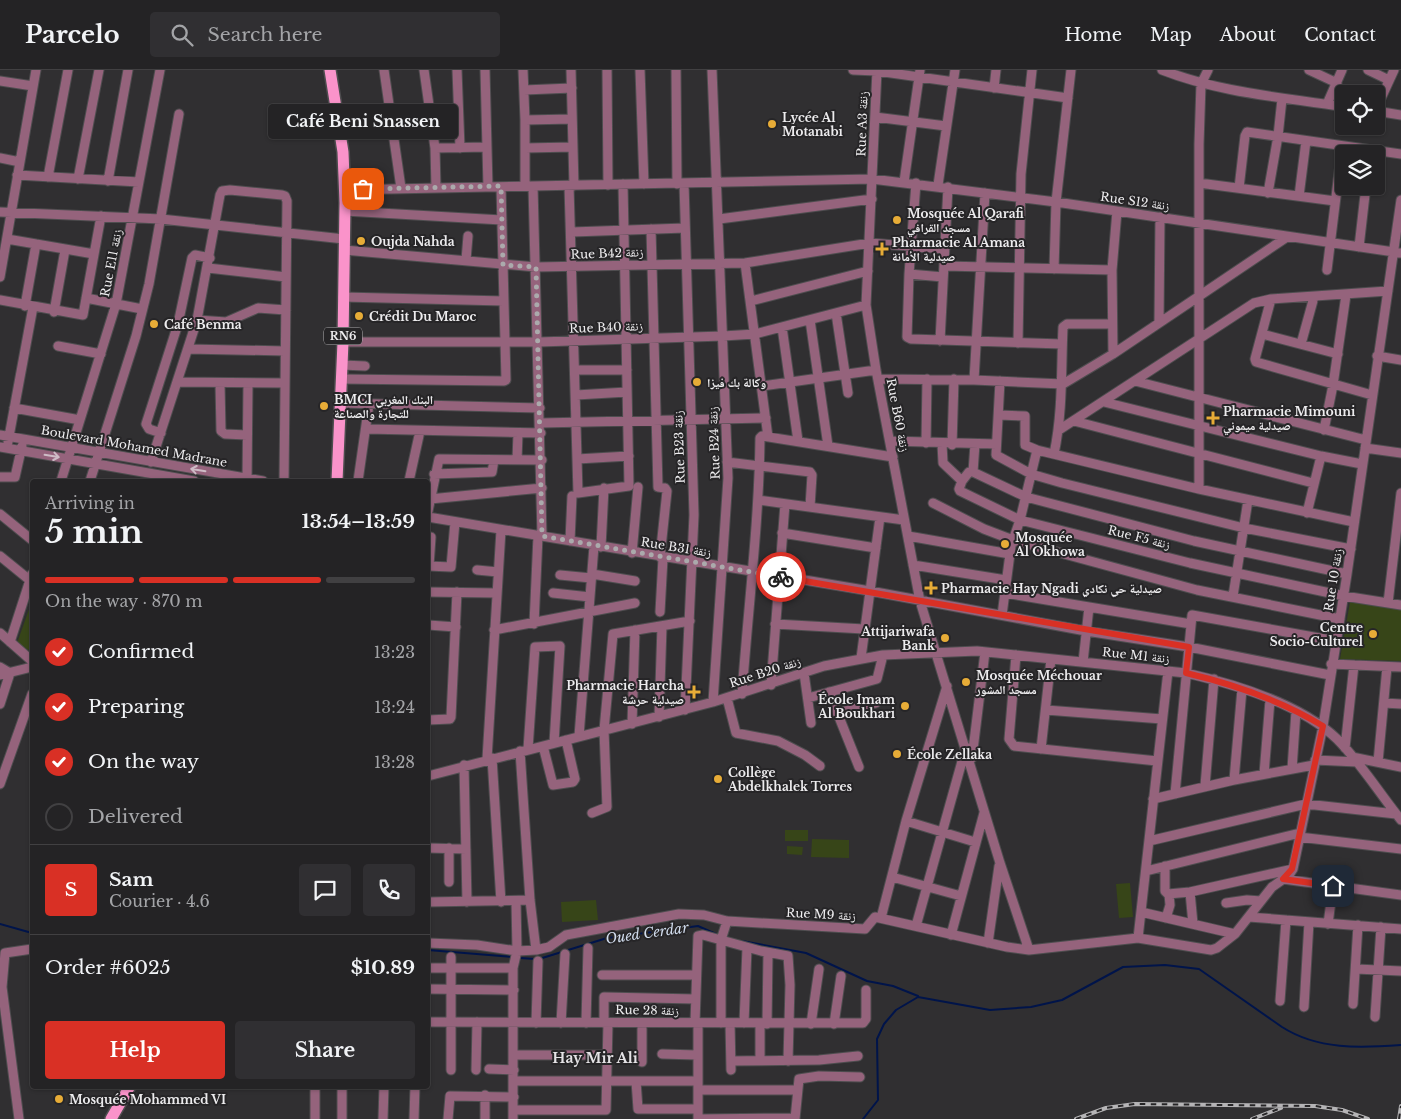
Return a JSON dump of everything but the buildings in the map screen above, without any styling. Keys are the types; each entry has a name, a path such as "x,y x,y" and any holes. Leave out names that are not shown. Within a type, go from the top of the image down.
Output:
{"main road":[{"name":"RN6","path":"330,70 343,152 345,211 343,342 337,479"},
{"path":"111,1119 128,1089"}],"street":[{"path":"0,277 36,70"},
{"path":"48,177 68,70"},
{"path":"78,179 99,70"},
{"path":"108,181 128,70"},
{"path":"0,212 133,217 160,70"},
{"path":"384,70 401,188"},
{"path":"424,70 435,148 436,188"},
{"path":"457,70 460,148"},
{"path":"485,70 488,187"},
{"path":"523,70 526,148 536,267 542,460 540,536 534,624"},
{"path":"570,541 577,460 571,70"},
{"path":"607,70 608,185"},
{"path":"640,70 644,184"},
{"name":"Rue B23 زنقة","path":"676,70 680,184 685,228 694,515 685,710"},
{"name":"Rue B24 زنقة","path":"712,70 728,462 728,487 713,702"},
{"path":"853,70 920,74 953,82 1068,98"},
{"name":"Rue A3 زنقة","path":"872,179 877,70"},
{"path":"938,186 955,70"},
{"path":"994,88 996,70"},
{"path":"1018,343 1020,197 1032,70"},
{"path":"1054,269 1056,202 1071,70"},
{"path":"1162,70 1201,84 1282,99 1335,105"},
{"path":"1199,489 1199,183 1201,84 1208,70"},
{"path":"1309,70 1336,83"},
{"path":"1327,104 1342,70"},
{"path":"1368,70 1389,80"},
{"path":"1385,89 1394,70"},
{"path":"904,182 920,74"},
{"path":"0,83 33,86"},
{"path":"524,90 572,88"},
{"path":"1268,193 1282,99"},
{"path":"1385,112 1401,115"},
{"path":"91,479 142,310 161,219 179,114"},
{"path":"875,117 946,126"},
{"path":"525,120 572,119"},
{"path":"1239,188 1246,134 1250,132 1335,147"},
{"path":"1299,196 1306,141"},
{"path":"435,148 487,147"},
{"path":"526,148 573,147"},
{"path":"1385,153 1401,154"},
{"path":"0,158 20,162"},
{"path":"17,175 139,182"},
{"name":"Rue S12 زنقة","path":"344,190 872,179 948,187 1398,252"},
{"name":"Rue B60 زنقة","path":"872,179 866,305 877,375 920,601 948,686 984,812 1029,950"},
{"path":"916,183 906,335 911,339 940,341 1062,344"},
{"path":"1199,183 1335,202"},
{"path":"575,494 604,488 629,486 623,184"},
{"path":"341,379 501,381 507,378 501,186"},
{"path":"940,341 948,187"},
{"path":"151,462 195,329 210,258 220,195 222,191 230,190 282,195 285,196 287,201 284,479"},
{"path":"974,380 985,193"},
{"path":"1327,270 1336,195"},
{"path":"1359,247 1365,195"},
{"path":"719,219 872,199"},
{"name":"Rue 10 زنقة","path":"1235,934 1272,887 1292,869 1323,726 1331,664 1348,574 1377,356 1388,292 1398,252 1401,200"},
{"path":"345,211 502,220"},
{"path":"1113,354 1111,324 1112,270 1117,211"},
{"path":"0,300 54,312 82,315 101,216"},
{"name":"Rue E11 زنقة","path":"62,479 116,304 133,217 286,232 344,245"},
{"path":"1159,322 1160,217"},
{"path":"572,232 685,228"},
{"path":"651,229 658,487 665,488 667,491 660,612"},
{"path":"466,260 468,236"},
{"path":"762,386 789,384 844,375 877,375 927,380 954,379 1063,384 1113,354 1287,237"},
{"path":"7,240 94,254"},
{"name":"Rue B42 زنقة","path":"344,245 503,265 536,267 745,263 870,243 945,249"},
{"path":"3,447 14,408 36,244"},
{"path":"54,312 64,250"},
{"path":"161,433 146,426 178,324 192,256 210,258"},
{"path":"745,263 766,418 765,436"},
{"path":"944,266 1112,270"},
{"path":"208,268 286,277"},
{"path":"750,301 868,271"},
{"path":"909,274 943,277"},
{"path":"1059,430 1254,303 1271,299 1388,292"},
{"path":"1324,430 1333,385 1346,295"},
{"path":"344,297 504,301"},
{"path":"1301,344 1314,297"},
{"path":"86,298 142,310"},
{"path":"1271,299 1255,359 1256,362 1372,395"},
{"name":"Rue B40 زنقة","path":"343,342 539,342 626,338 688,338 755,334 866,305"},
{"path":"197,320 226,322 258,308 286,310"},
{"path":"836,313 848,393"},
{"path":"810,320 828,446"},
{"path":"178,324 195,329"},
{"path":"1054,454 1059,430 1063,384 1062,344 1065,325 1111,324"},
{"path":"782,327 798,441"},
{"path":"1262,334 1338,354"},
{"path":"58,346 101,354"},
{"path":"189,349 285,351"},
{"path":"1377,356 1401,360"},
{"path":"342,365 365,366"},
{"path":"575,370 627,370"},
{"path":"952,444 954,379"},
{"path":"926,444 927,380"},
{"path":"1135,380 1324,430 1365,444 1401,453"},
{"path":"1000,381 996,444 998,456 1031,474 1244,528 1351,549"},
{"path":"179,382 220,384 285,383"},
{"path":"220,384 221,431 224,434 247,434"},
{"path":"247,479 248,384"},
{"path":"576,395 627,392"},
{"path":"155,397 171,402"},
{"path":"1104,402 1320,456 1362,464"},
{"path":"341,403 540,408"},
{"path":"358,479 367,429 369,404"},
{"path":"14,408 80,420"},
{"path":"999,415 1025,416 1025,445 1033,449 1199,489 1354,522"},
{"path":"541,423 766,418"},
{"path":"1074,421 1313,484"},
{"path":"367,429 541,433"},
{"path":"409,479 420,431"},
{"path":"517,460 518,433"},
{"name":"Boulevard Mohamed Madrane","path":"5,436 242,479"},
{"path":"742,694 748,611 754,572 761,465 760,439 765,436 893,457"},
{"path":"0,477 15,477 23,440"},
{"path":"890,441 926,444 996,444"},
{"name":"Rue F5 زنقة","path":"942,444 943,465 962,481 960,491 1020,520 1190,564 1237,572 1344,596 1401,605"},
{"path":"973,472 975,444"},
{"name":"Boulevard Mohamed Madrane","path":"3,447 182,479"},
{"path":"1002,615 1010,554 1026,497 1031,474 1033,449"},
{"path":"577,460 629,456"},
{"path":"1307,513 1320,456"},
{"path":"542,460 440,459 437,461 430,499 542,488"},
{"path":"434,474 492,472 494,460"},
{"path":"728,462 811,473 810,507"},
{"path":"962,481 969,472 973,472 1026,497 1194,541 1348,574"},
{"path":"632,553 638,487"},
{"path":"579,736 592,576 604,488"},
{"path":"1388,603 1401,494"},
{"path":"758,500 904,520"},
{"path":"1233,596 1248,500"},
{"path":"934,503 984,529 1013,540 1197,590 1340,618"},
{"path":"770,685 784,504"},
{"path":"0,514 30,538"},
{"name":"Rue B31 زنقة","path":"430,516 632,553 870,591 1086,631 1189,647 1330,675"},
{"path":"861,658 880,517"},
{"path":"430,566 449,568 452,566 455,522"},
{"path":"501,530 494,630 490,758 501,902"},
{"path":"782,533 876,548"},
{"path":"908,536 1010,554"},
{"path":"1,560 30,578"},
{"path":"913,565 1006,580"},
{"path":"477,570 498,572"},
{"path":"560,575 592,576 635,581"},
{"path":"10,642 30,585"},
{"path":"430,592 496,593"},
{"path":"430,720 451,719 457,592"},
{"path":"553,593 590,597"},
{"path":"1006,593 1089,607 1192,619 1336,640"},
{"path":"494,630 534,624 635,603"},
{"path":"1083,662 1089,607"},
{"path":"1175,794 1192,619"},
{"path":"592,813 607,807 604,730 613,635 615,633 690,621"},
{"path":"775,624 864,629"},
{"path":"430,625 456,627"},
{"path":"659,717 662,626"},
{"path":"632,724 635,630"},
{"path":"0,633 30,658"},
{"path":"536,950 530,900 524,750 533,649 536,647 560,646 554,743"},
{"name":"Rue B20 زنقة","path":"430,775 490,758 685,710 742,694 804,673 861,658 936,652"},
{"name":"Rue M1 زنقة","path":"936,652 1016,654 1168,670 1214,679 1296,711 1323,726 1355,759 1399,817"},
{"path":"971,764 985,652"},
{"path":"1016,654 1009,739 1014,746 1157,761"},
{"path":"808,698 877,679 883,655"},
{"path":"1041,750 1051,659"},
{"path":"1331,664 1401,667"},
{"path":"1345,748 1354,665"},
{"path":"0,667 10,673"},
{"path":"1378,762 1387,667"},
{"path":"0,675 30,668"},
{"path":"1138,938 1168,670"},
{"path":"0,704 10,673"},
{"path":"804,673 811,723"},
{"path":"1205,786 1214,679"},
{"path":"948,686 906,822 881,918 988,943 1029,950 1138,938 1204,950 1217,948 1235,934"},
{"path":"1234,780 1242,690"},
{"path":"829,692 859,767"},
{"path":"727,698 733,728 736,733 778,741 805,755 820,766"},
{"path":"0,784 30,700"},
{"path":"1264,774 1270,700"},
{"path":"837,713 876,703"},
{"path":"1384,703 1401,704"},
{"path":"1046,710 1162,719"},
{"path":"1292,769 1296,711"},
{"path":"543,746 554,785 573,782 575,779 566,740"},
{"path":"916,926 940,833 966,747"},
{"path":"1153,799 1314,763 1355,759 1401,767"},
{"path":"464,765 467,902"},
{"path":"1149,841 1306,804 1399,817"},
{"path":"951,934 974,842 984,812"},
{"path":"906,822 974,842"},
{"path":"1146,871 1299,835 1401,849"},
{"path":"430,848 466,849"},
{"path":"449,848 449,882"},
{"path":"988,943 1000,863"},
{"path":"1165,866 1165,891 1169,894 1170,905 1166,918"},
{"path":"1169,894 1190,892 1292,869"},
{"path":"892,877 961,896"},
{"path":"1283,879 1401,894"},
{"path":"1328,924 1333,886"},
{"path":"1190,892 1193,924"},
{"path":"430,902 530,900"},
{"path":"1226,903 1247,900 1261,901"},
{"path":"516,901 513,1114 607,1106 604,997 695,999"},
{"path":"1141,912 1235,934"},
{"name":"Rue M9 زنقة","path":"430,943 477,945 515,958 549,947 566,935 658,916 694,914 727,921 865,929 873,918 881,918"},
{"path":"1249,917 1401,929"},
{"path":"1280,1001 1286,920"},
{"path":"727,921 722,936 726,1023 731,1066 760,1061 819,1060 858,1056"},
{"path":"1304,1007 1309,922"},
{"path":"1353,1004 1358,925"},
{"path":"1375,1017 1381,927"},
{"path":"788,1061 789,959 786,955 747,948 722,936 702,935 698,937 695,975 698,1119 795,1118 799,1078 819,1076 860,1077"},
{"path":"586,1023 588,948"},
{"path":"744,1024 747,948"},
{"path":"19,1119 2,988 5,953 30,949"},
{"path":"760,1061 768,952"},
{"path":"561,1023 565,954"},
{"path":"450,957 450,1070"},
{"path":"430,968 450,968 515,958"},
{"path":"536,1023 538,962"},
{"path":"811,1024 819,969"},
{"path":"1356,969 1401,971"},
{"path":"602,975 695,975"},
{"path":"834,1024 841,976"},
{"path":"430,989 514,990"},
{"name":"Rue 28 زنقة","path":"430,1022 863,1023 866,1021 866,990"},
{"path":"476,1070 477,1022"},
{"path":"642,1023 642,1062"},
{"path":"662,1054 697,1055"},
{"path":"514,1055 607,1055"},
{"path":"819,1060 819,1076"},
{"path":"489,1070 514,1070"},
{"path":"514,1081 606,1081 797,1090"},
{"path":"636,1082 636,1108 654,1115 698,1109"},
{"path":"314,1089 315,1119"},
{"path":"342,1089 342,1119"},
{"path":"383,1119 384,1089"},
{"path":"414,1119 415,1089"},
{"path":"448,1119 450,1096 485,1095 514,1097"},
{"path":"485,1095 485,1119"}],"green space":[{"name":"Centre Socio-Culturel","path":"1350,602 1401,610 1401,661 1340,659"},
{"path":"30,607 30,651 17,643"},
{"path":"785,830 808,830 808,841 785,841"},
{"path":"812,839 849,840 849,858 811,857"},
{"path":"787,846 803,847 802,855 787,854"},
{"path":"1130,883 1133,917 1119,918 1116,884"},
{"path":"596,900 598,920 562,922 561,902"}],"waterway":[{"name":"Oued Cerdar","path":"0,924 30,932"},
{"name":"Oued Cerdar","path":"539,959 607,938 698,926 716,934"},
{"name":"Oued Cerdar","path":"742,941 806,953 867,981 893,986 918,996"},
{"name":"Oued Cerdar","path":"430,950 512,957"},
{"name":"Oued Cerdar","path":"520,958 535,959"},
{"path":"863,1119 878,1100 877,1039 884,1024 896,1010 918,997 990,1010 1031,1007 1062,1000 1123,967 1165,965 1199,969 1282,1027 1310,1040 1325,1044 1355,1047 1401,1045"}],"railway":[{"path":"1076,1119 1106,1108 1135,1104 1315,1106 1342,1110 1368,1119"},
{"path":"1399,1119 1401,1106"},
{"path":"1252,1119 1281,1108"}],"way so far":[{"path":"363,189 501,186 503,265 536,267 542,536 632,553 781,577"}],"place":[{"name":"Lycée Al Motanabi","path":"772,124"},
{"name":"Café Beni Snassen","path":"363,189"},
{"name":"Mosquée Al Qarafi مسجد القرافي","path":"897,220"},
{"name":"Oujda Nahda","path":"361,241"},
{"name":"Pharmacie Al Amana صيدلية الأمانة","path":"882,249"},
{"name":"Crédit Du Maroc","path":"359,316"},
{"name":"Café Benma","path":"154,324"},
{"name":"وكالة بك فيزا","path":"697,382"},
{"name":"BMCI البنك المغربي للتجارة والصناعة","path":"324,406"},
{"name":"Pharmacie Mimouni صيدلية ميموني","path":"1213,418"},
{"name":"Mosquée Al Okhowa","path":"1005,544"},
{"name":"Pharmacie Hay Ngadi صيدلية حي نكادي","path":"931,588"},
{"name":"Centre Socio-Culturel","path":"1373,634"},
{"name":"Attijariwafa Bank","path":"945,638"},
{"name":"Mosquée Méchouar مسجد المشور","path":"966,682"},
{"name":"Pharmacie Harcha صيدلية حرشة","path":"694,692"},
{"name":"École Imam Al Boukhari","path":"905,706"},
{"name":"École Zellaka","path":"897,754"},
{"name":"Collège Abdelkhalek Torres","path":"718,779"},
{"name":"Mosquée Mohammed VI","path":"59,1099"}],"district":[{"name":"Hay Mir Ali","path":"595,1058"}],"route":[{"path":"781,577 870,591 1038,623 1189,647 1186,673 1214,679 1270,700 1296,711 1323,726 1292,869 1289,875 1283,879 1333,886"}]}
